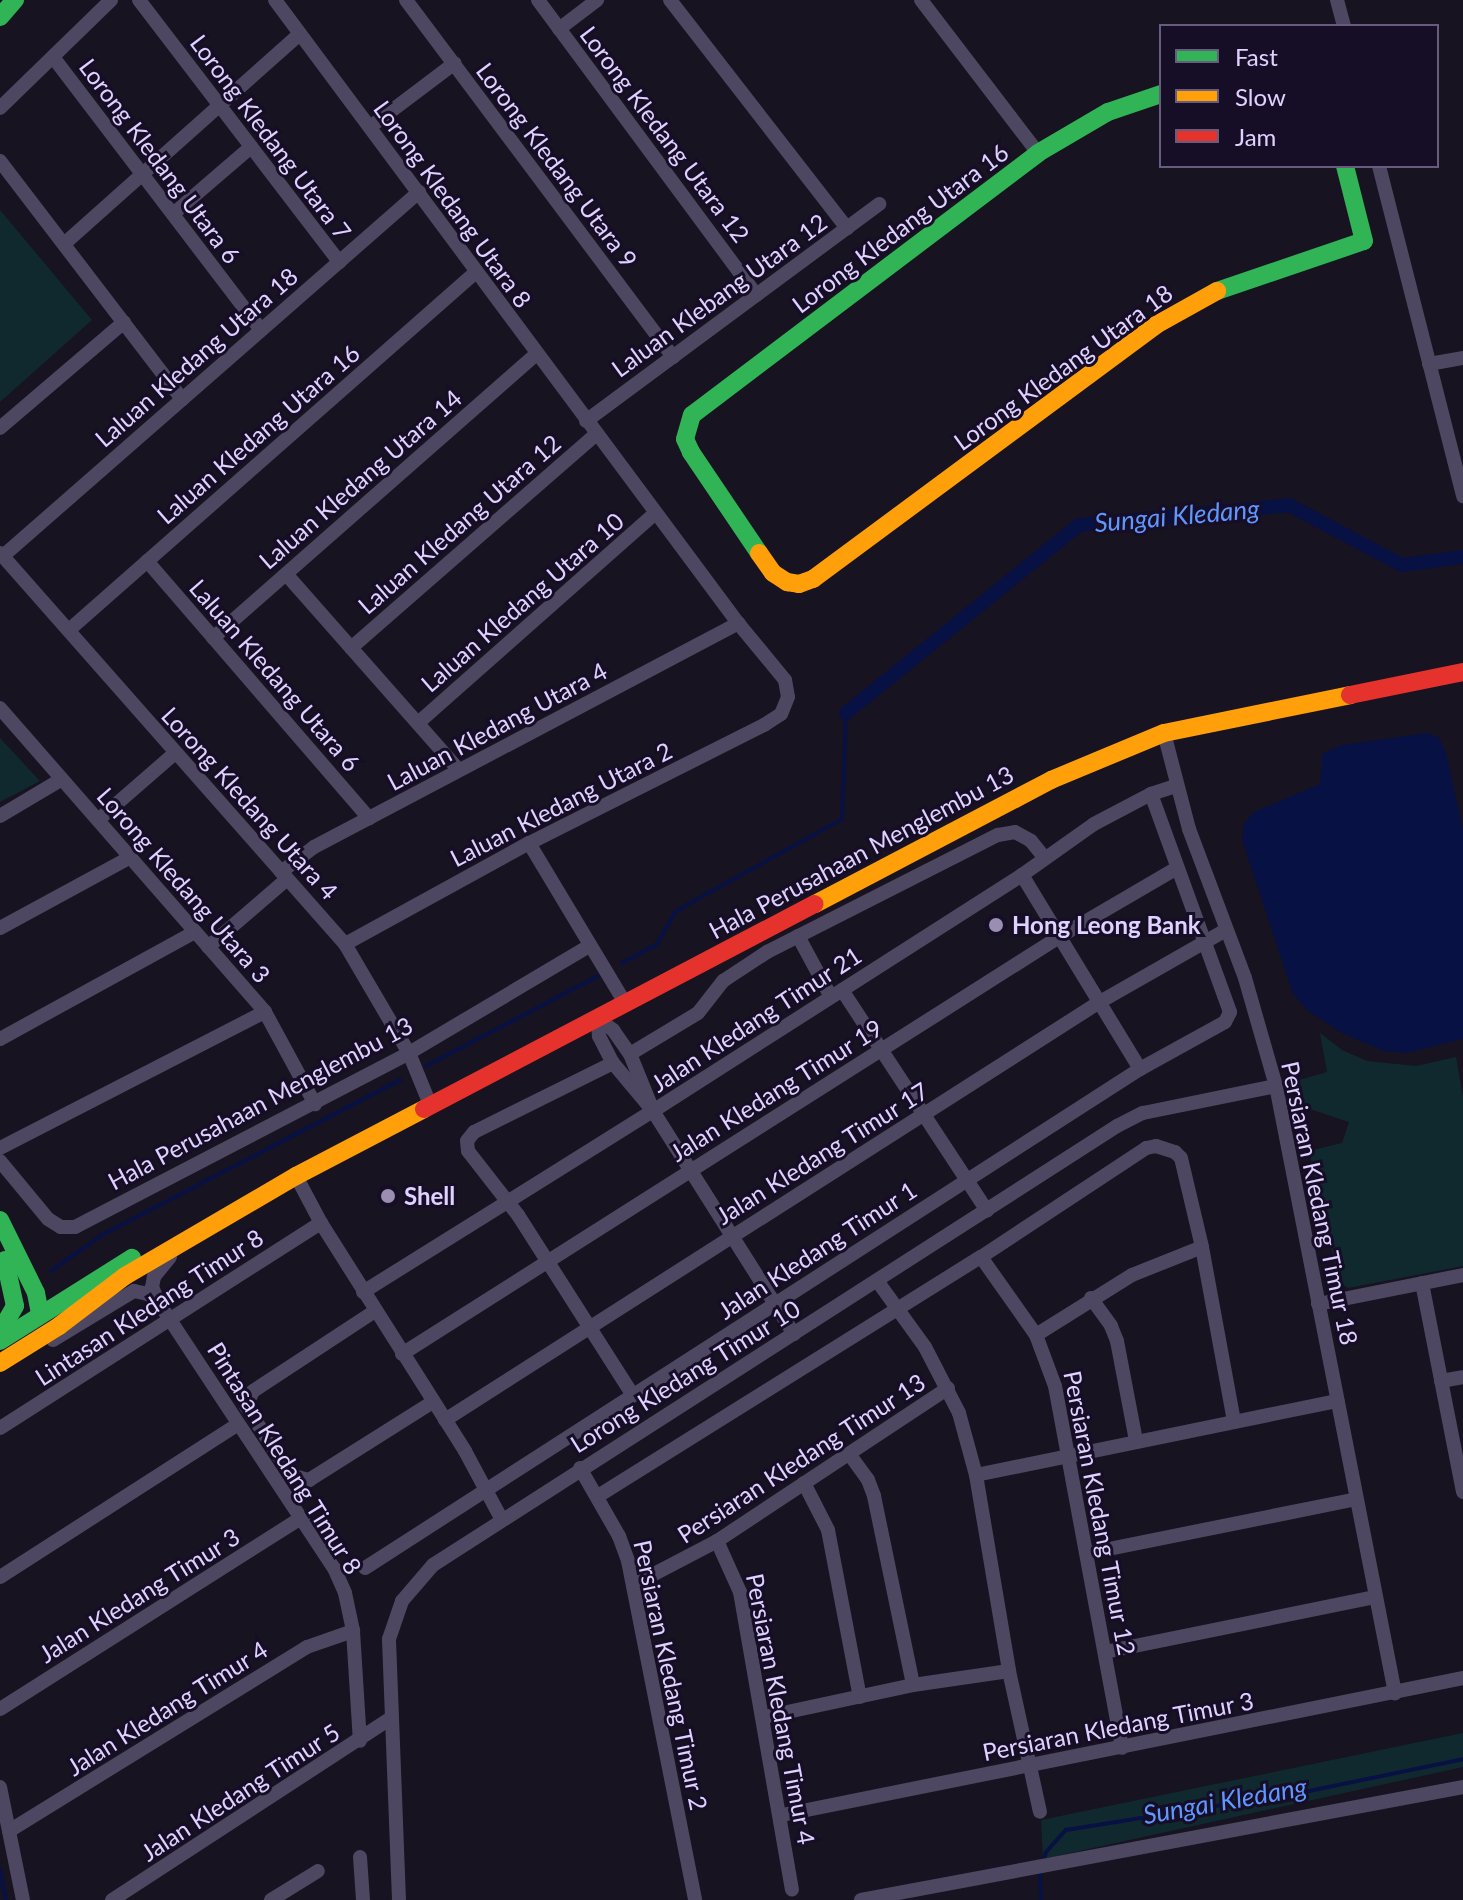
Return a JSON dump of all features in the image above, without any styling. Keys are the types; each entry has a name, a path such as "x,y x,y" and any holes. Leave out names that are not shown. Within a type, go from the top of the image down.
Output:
{"street":[{"path":"0,17 15,0"},
{"path":"0,108 111,0"},
{"name":"Lorong Kledang Utara 7","path":"139,0 339,262"},
{"name":"Lorong Kledang Utara 8","path":"275,0 586,421 738,623 785,680 788,697"},
{"name":"Lorong Kledang Utara 12","path":"538,0 756,295"},
{"path":"559,29 597,0"},
{"path":"670,0 847,228"},
{"path":"921,0 1038,153"},
{"path":"1337,0 1343,24"},
{"name":"Lorong Kledang Utara 9","path":"410,2 673,357"},
{"path":"64,244 300,34"},
{"name":"Lorong Kledang Utara 6","path":"53,57 261,330"},
{"path":"370,127 455,63"},
{"name":"Lorong Kledang Utara 16","path":"787,582 773,573 691,452 685,439 692,415 1038,153 1108,112 1159,95"},
{"path":"173,214 251,147"},
{"path":"0,161 182,399"},
{"name":"Lorong Kledang Utara 18","path":"787,582 799,584 813,579 1156,325 1185,307 1215,292 1364,241 1346,168"},
{"path":"1380,168 1463,496"},
{"name":"Laluan Kledang Utara 18","path":"2,554 419,192"},
{"name":"Laluan Klebang Utara 12","path":"586,421 879,204"},
{"name":"Laluan Kledang Utara 16","path":"69,630 476,272"},
{"path":"0,428 124,322"},
{"name":"Laluan Kledang Utara 14","path":"213,638 536,354"},
{"path":"1429,364 1463,358"},
{"name":"Laluan Kledang Utara 12","path":"351,648 596,434"},
{"name":"Laluan Kledang Utara 10","path":"418,723 655,513"},
{"name":"Lorong Kledang Utara 4","path":"2,554 345,944 409,1053 431,1107"},
{"name":"Laluan Kledang Utara 6","path":"147,561 369,818"},
{"path":"286,574 459,770"},
{"name":"Laluan Kledang Utara 4","path":"208,947 314,847 738,623"},
{"name":"Hala Perusahaan Menglembu 13","path":"296,1176 1051,780 1164,733 1463,672"},
{"name":"Laluan Kledang Utara 2","path":"345,944 529,843 764,725 781,714 788,697"},
{"name":"Lorong Kledang Utara 3","path":"0,708 265,1012 315,1104"},
{"name":"Persiaran Kledang Timur 18","path":"1164,733 1175,786 1257,1013 1276,1086 1395,1693"},
{"path":"98,820 175,753"},
{"path":"0,816 62,779"},
{"name":"Jalan Kledang Timur 21","path":"363,1292 1022,875 1094,824 1151,794 1175,786"},
{"name":"Jalan Kledang Timur 1","path":"365,1568 1140,1069 1225,1022 1230,1012 1151,794"},
{"path":"630,1054 698,1013 723,981 735,973 798,936 998,835 1015,832 1031,841 1045,858"},
{"path":"529,843 625,1003"},
{"path":"0,928 131,857"},
{"name":"Jalan Kledang Timur 19","path":"402,1354 1059,937 1177,868"},
{"path":"1022,875 1140,1069"},
{"name":"Jalan Kledang Timur 17","path":"445,1420 1098,1003 1226,930"},
{"path":"0,1039 193,933"},
{"path":"798,936 880,1050 987,1211"},
{"name":"Hala Perusahaan Menglembu 13","path":"0,1161 48,1219 61,1227 75,1227 409,1053 589,946"},
{"path":"0,1148 265,1012"},
{"path":"598,1019 613,1030 630,1054 653,1111"},
{"path":"598,1019 599,1036 613,1063 653,1111 777,1302 794,1334"},
{"path":"613,1063 474,1132 467,1141 468,1151 548,1262 632,1394"},
{"name":"Lorong Kledang Timur 10","path":"399,1900 389,1639 402,1601 433,1565 580,1468 1143,1113 1276,1086"},
{"path":"598,1496 981,1257 1146,1148 1167,1147 1181,1158 1202,1247 1234,1422"},
{"path":"0,1341 97,1277 289,1176 296,1176"},
{"path":"296,1176 363,1292 486,1488 502,1520"},
{"path":"40,1314 54,1314 69,1307 296,1176"},
{"path":"0,1220 15,1306 0,1332"},
{"name":"Lintasan Kledang Timur 8","path":"0,1428 321,1223"},
{"path":"159,1303 152,1287 159,1267 202,1232"},
{"path":"1036,1335 1132,1275 1202,1247"},
{"path":"8,1255 50,1287 97,1277"},
{"path":"8,1255 25,1296 40,1314"},
{"name":"Persiaran Kledang Timur 12","path":"981,1257 1036,1335 1055,1386 1089,1553 1122,1748"},
{"path":"1318,1304 1463,1275"},
{"path":"0,1363 59,1326 125,1276"},
{"path":"878,1282 898,1307 948,1388 976,1475 1009,1671 1040,1812"},
{"path":"1422,1283 1462,1482"},
{"path":"0,1370 126,1294 141,1291 159,1303"},
{"path":"1091,1298 1111,1326 1117,1341 1136,1441"},
{"name":"Pintasan Kledang Timur 8","path":"159,1303 334,1568 345,1593 353,1631 360,1741"},
{"path":"375,1311 253,1391 246,1406 291,1475 309,1480 433,1402"},
{"path":"0,1354 29,1333 40,1314"},
{"path":"1441,1381 1463,1377"},
{"name":"Persiaran Kledang Timur 13","path":"633,1585 717,1541 948,1388"},
{"path":"976,1475 1338,1401"},
{"path":"0,1577 238,1424"},
{"path":"850,1455 868,1480 874,1496 913,1685"},
{"name":"Persiaran Kledang Timur 2","path":"580,1468 619,1536 633,1585 695,1900"},
{"path":"804,1483 821,1511 828,1530 860,1697"},
{"path":"1089,1553 1356,1499"},
{"name":"Jalan Kledang Timur 3","path":"0,1709 301,1518"},
{"name":"Persiaran Kledang Timur 4","path":"717,1541 733,1569 740,1592 782,1815 792,1889"},
{"path":"1105,1652 1375,1597"},
{"name":"Jalan Kledang Timur 4","path":"9,1831 307,1647 353,1631"},
{"path":"764,1717 913,1685 1009,1671"},
{"name":"Persiaran Kledang Timur 3","path":"782,1815 1463,1678"},
{"name":"Jalan Kledang Timur 5","path":"112,1900 390,1719"},
{"path":"0,1787 23,1900"},
{"path":"861,1900 1463,1787"},
{"path":"360,1857 363,1900"},
{"path":"271,1900 318,1871"}],"green space":[{"path":"0,210 92,320 0,402"},
{"path":"0,738 40,781 0,802"},
{"path":"1320,1033 1342,1050 1367,1061 1416,1066 1456,1057 1463,1097 1463,1266 1348,1288 1339,1282 1309,1151 1342,1143 1349,1122 1301,1106 1296,1081 1327,1072"},
{"path":"1463,1733 1463,1767 1043,1859 1041,1820"}],"shaded area":[{"path":"1427,733 1438,737 1446,752 1463,830 1463,1039 1406,1053 1384,1051 1342,1033 1308,1011 1293,994 1242,840 1244,823 1254,812 1320,784 1322,754 1342,745"}],"waterway":[{"name":"Sungai Kledang","path":"846,713 1079,525 1289,505 1402,565 1463,557"},
{"path":"622,963 657,944 676,911 842,819 846,713"},
{"path":"426,1066 598,976"},
{"path":"51,1271 102,1235 400,1080"},
{"name":"Sungai Kledang","path":"1043,1863 1046,1852 1066,1830 1309,1791 1463,1759"},
{"path":"0,1870 6,1900"},
{"name":"Sungai Kledang","path":"1040,1871 1041,1900"}],"traffic: fast":[{"path":"0,17 15,0"},
{"path":"759,553 691,452 685,439 692,415 1038,153 1108,112 1159,95"},
{"path":"1217,291 1364,241 1346,168"},
{"path":"0,1220 36,1293 40,1314"},
{"path":"0,1341 132,1258"},
{"path":"0,1332 15,1306 5,1260"}],"traffic: slow":[{"path":"759,553 773,573 787,582 799,584 813,579 1156,325 1217,291"},
{"path":"815,904 1051,780 1164,733 1350,695"},
{"path":"0,1363 59,1326 125,1276 296,1176 424,1109"}],"traffic: jam":[{"path":"1350,695 1463,672"},
{"path":"424,1109 815,904"}],"place":[{"name":"Hong Leong Bank","path":"996,925"},
{"name":"Shell","path":"388,1196"}]}
